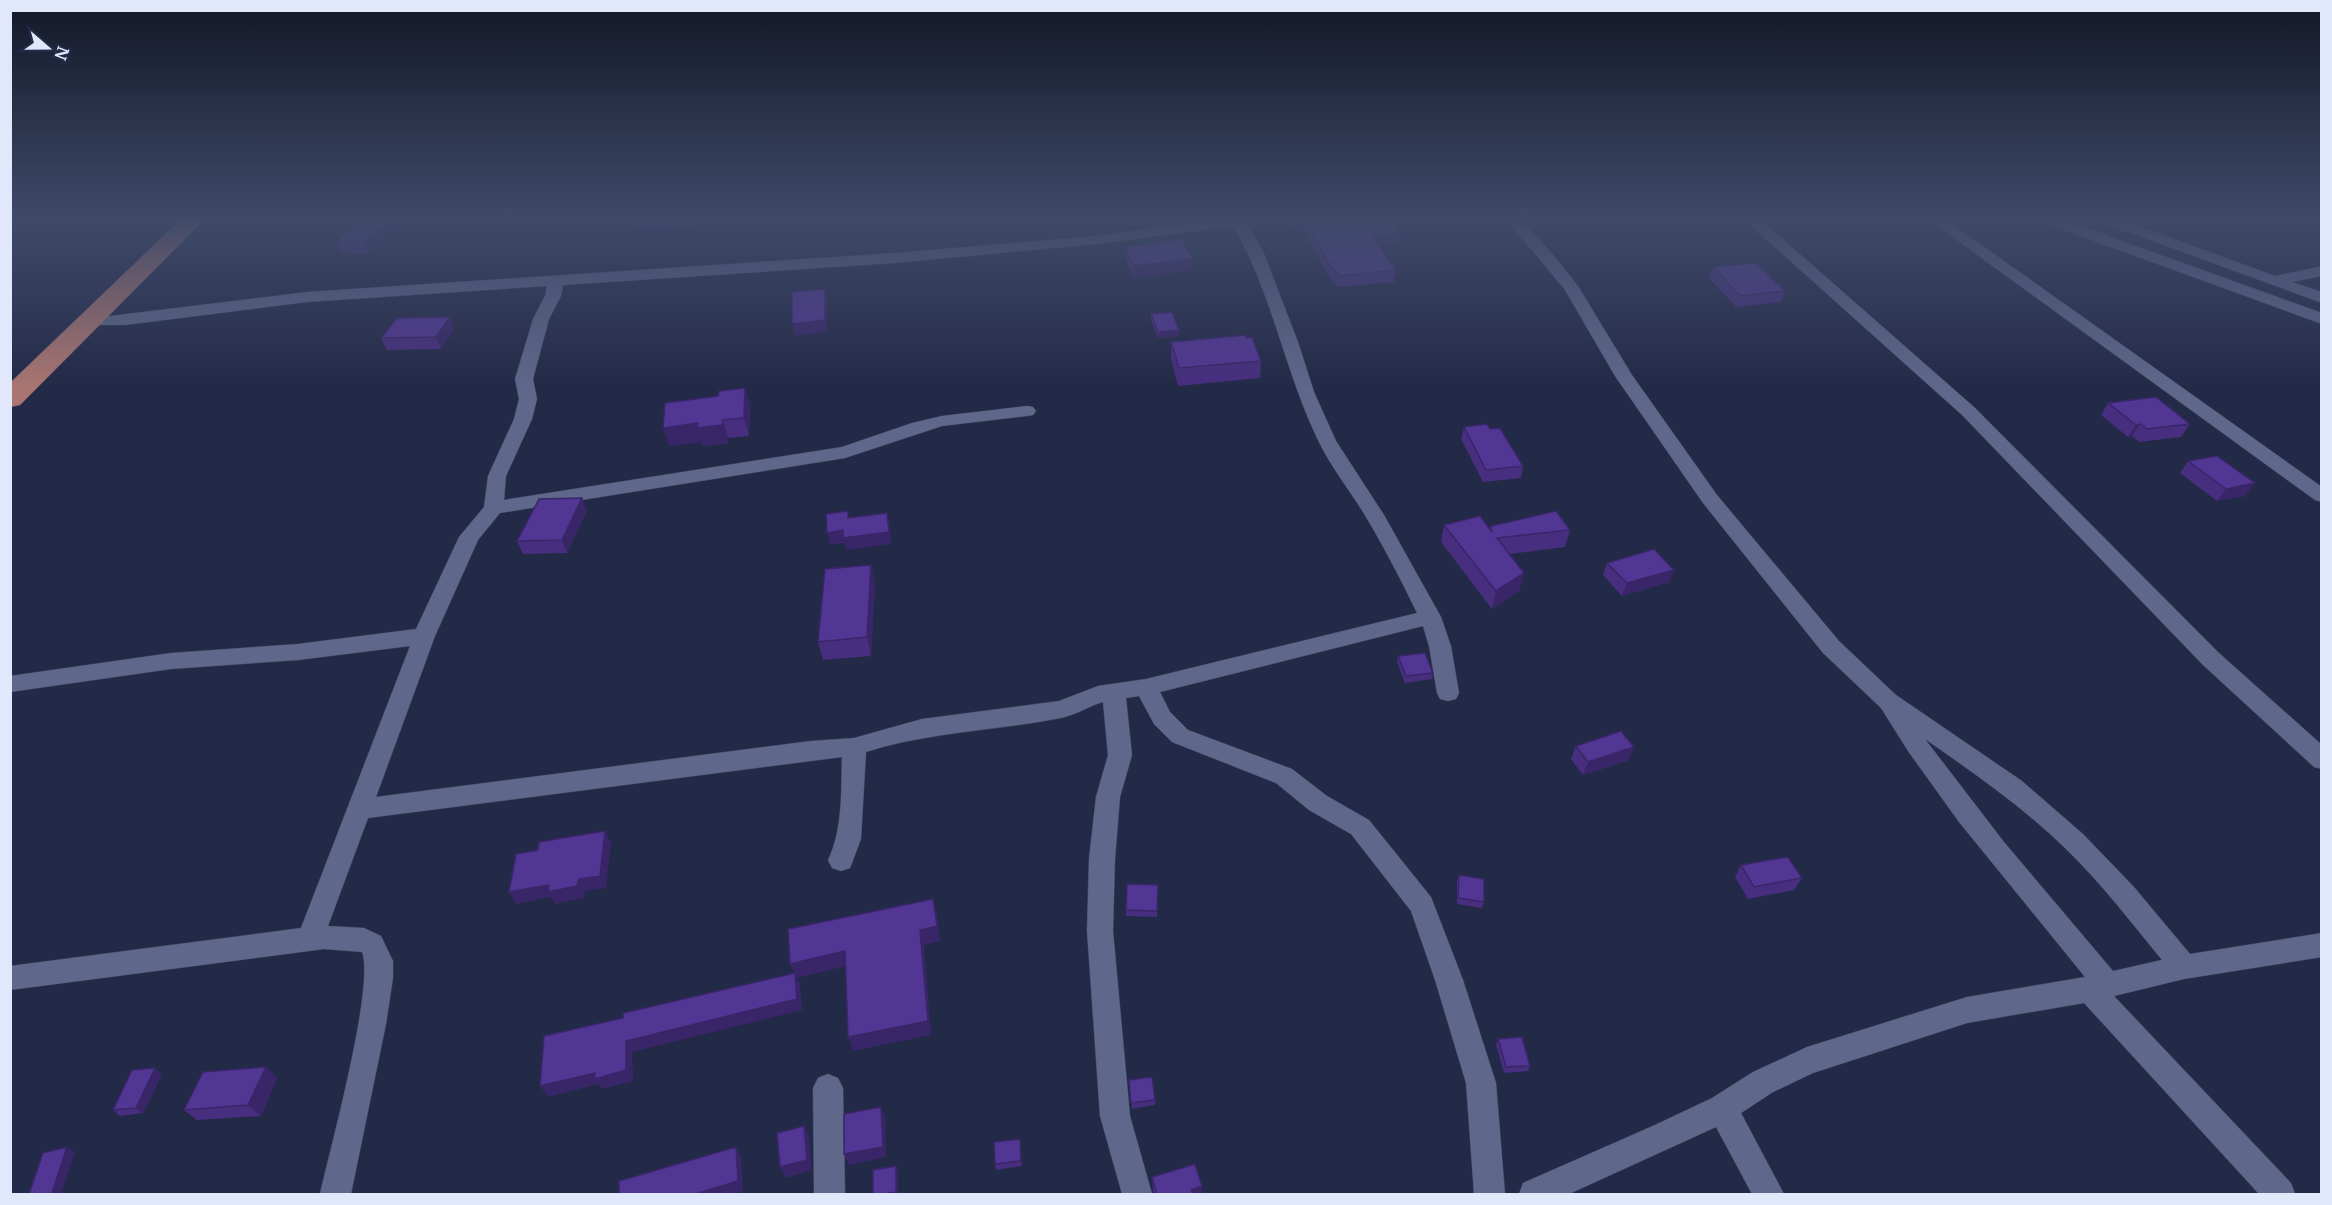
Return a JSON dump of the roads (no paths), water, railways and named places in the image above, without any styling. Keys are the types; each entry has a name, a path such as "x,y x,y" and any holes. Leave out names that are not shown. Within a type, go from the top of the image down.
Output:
{"highway":[{"path":"10,399 138,275"}],"street":[{"path":"91,322 125,320 307,297 643,275"},
{"path":"1264,275 1290,342 1305,392 1327,441 1374,515 1430,617 1440,646 1448,693"},
{"path":"1560,275 1572,289 1624,376 1710,499 1831,648 1888,701 2013,788 2074,841 2125,895 2184,967"},
{"path":"1815,275 1968,411 2211,659 2322,760"},
{"path":"2014,275 2322,496"},
{"path":"2202,275 2322,319"},
{"path":"2256,275 2322,298"},
{"path":"2271,281 2300,275"},
{"path":"310,939 424,636 470,537 494,507 497,476 523,419 528,399 524,379 541,319 553,296 556,281"},
{"path":"494,507 845,452 942,421 1027,411"},
{"path":"359,809 811,750 855,747 891,735 922,729 1036,715 1063,709 1098,694 1146,687 1430,617"},
{"path":"10,684 171,661 298,652 424,636"},
{"path":"1146,687 1162,718 1180,736 1284,776 1318,803 1360,827 1422,905 1449,980 1481,1083 1490,1194"},
{"path":"1114,693 1120,755 1108,797 1102,859 1100,931 1115,1116 1137,1194"},
{"path":"1888,701 1918,750 2099,987 2280,1194"},
{"path":"841,860 847,854 855,747"},
{"path":"10,978 324,937 364,940 372,944 379,961 379,978 372,1024 336,1194"},
{"path":"1534,1194 1722,1108 1763,1082 1819,1057 1967,1010 2099,987 2184,967 2322,945"},
{"path":"828,1088 830,1194"},
{"path":"1722,1108 1769,1194"}]}
